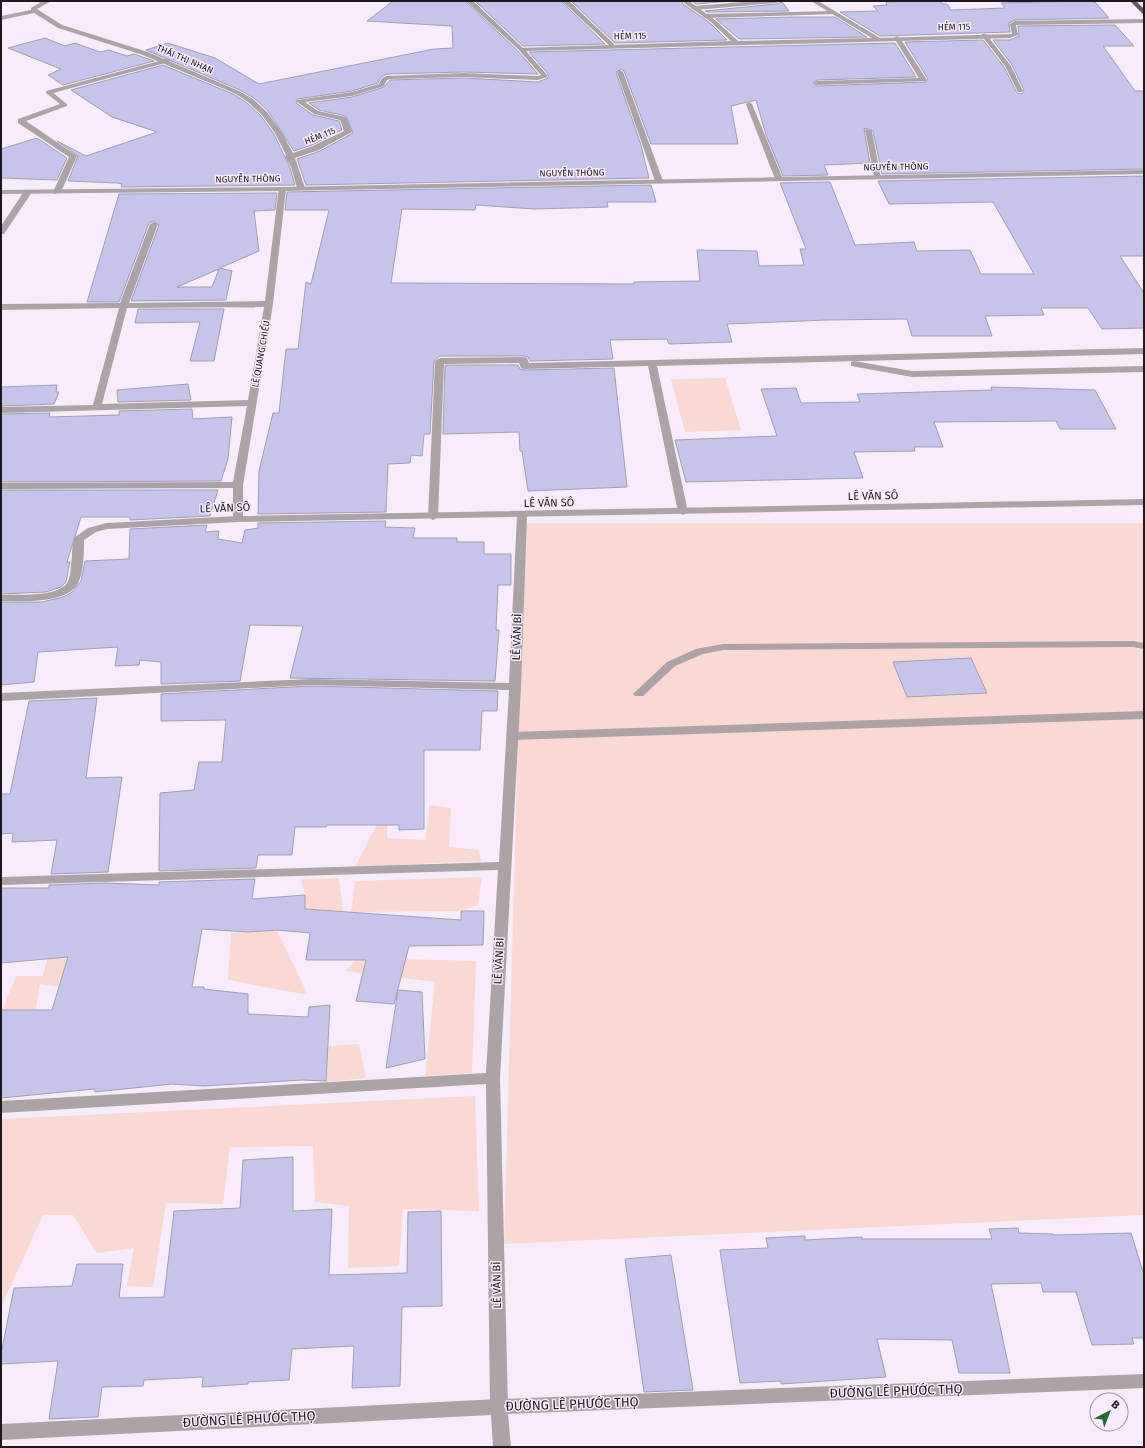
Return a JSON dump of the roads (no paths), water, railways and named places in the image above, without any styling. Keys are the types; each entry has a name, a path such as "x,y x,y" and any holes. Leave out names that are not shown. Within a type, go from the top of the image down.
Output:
{"highway":[{"path":"1133,1 1143,11"}],"street":[{"path":"37,1 47,2"},
{"path":"469,1 521,49"},
{"path":"565,1 612,45"},
{"path":"695,8 776,1"},
{"path":"814,1 877,38"},
{"path":"1,18 34,11 32,9 47,2"},
{"path":"686,2 736,42"},
{"name":"THÁI THỊ NHẠN","path":"34,11 58,26 150,54 226,86 258,106 278,131 299,178 300,188"},
{"path":"705,16 834,13"},
{"name":"HẺM 115","path":"521,49 612,45 1015,35 1012,24 1015,23 1144,21"},
{"path":"984,35 1008,66 1020,91"},
{"path":"817,83 924,80 897,38"},
{"name":"HẺM 115","path":"289,157 316,148 348,132 343,119 316,113 299,101 367,90 382,85 384,79 389,77 463,75 538,78 545,76 521,49"},
{"path":"57,192 73,156 21,121 65,105 48,92 167,61"},
{"path":"620,72 659,181"},
{"path":"749,104 779,179"},
{"path":"868,131 878,177"},
{"name":"NGUYỄN THÔNG","path":"1,192 282,189 1144,172"},
{"name":"LÊ QUANG CHIỂU","path":"238,519 238,485 269,304 282,189"},
{"path":"1,232 28,192"},
{"path":"96,407 124,305 154,224"},
{"path":"1,307 269,304"},
{"path":"433,517 440,361 524,360 524,366 833,360 908,356 1144,351"},
{"path":"833,360 912,374 1144,369"},
{"path":"652,364 683,512"},
{"path":"1,410 252,404"},
{"path":"1,486 238,485"},
{"name":"LÊ VĂN SÔ","path":"1,598 43,597 54,595 65,590 72,583 79,539 84,533 94,528 107,526 238,519 522,516 1144,502"},
{"name":"LÊ VĂN BÌ","path":"502,1447 499,1407 493,1078 515,687 522,516"},
{"path":"639,694 671,664 700,651 722,647 1125,644 1144,646"},
{"path":"1,697 311,682 515,687"},
{"path":"512,736 1144,715"},
{"path":"1,881 504,866"},
{"path":"1,1107 493,1078"},
{"name":"ĐƯỜNG LÊ PHƯỚC THỌ","path":"1,1432 499,1407 1144,1381"}]}
